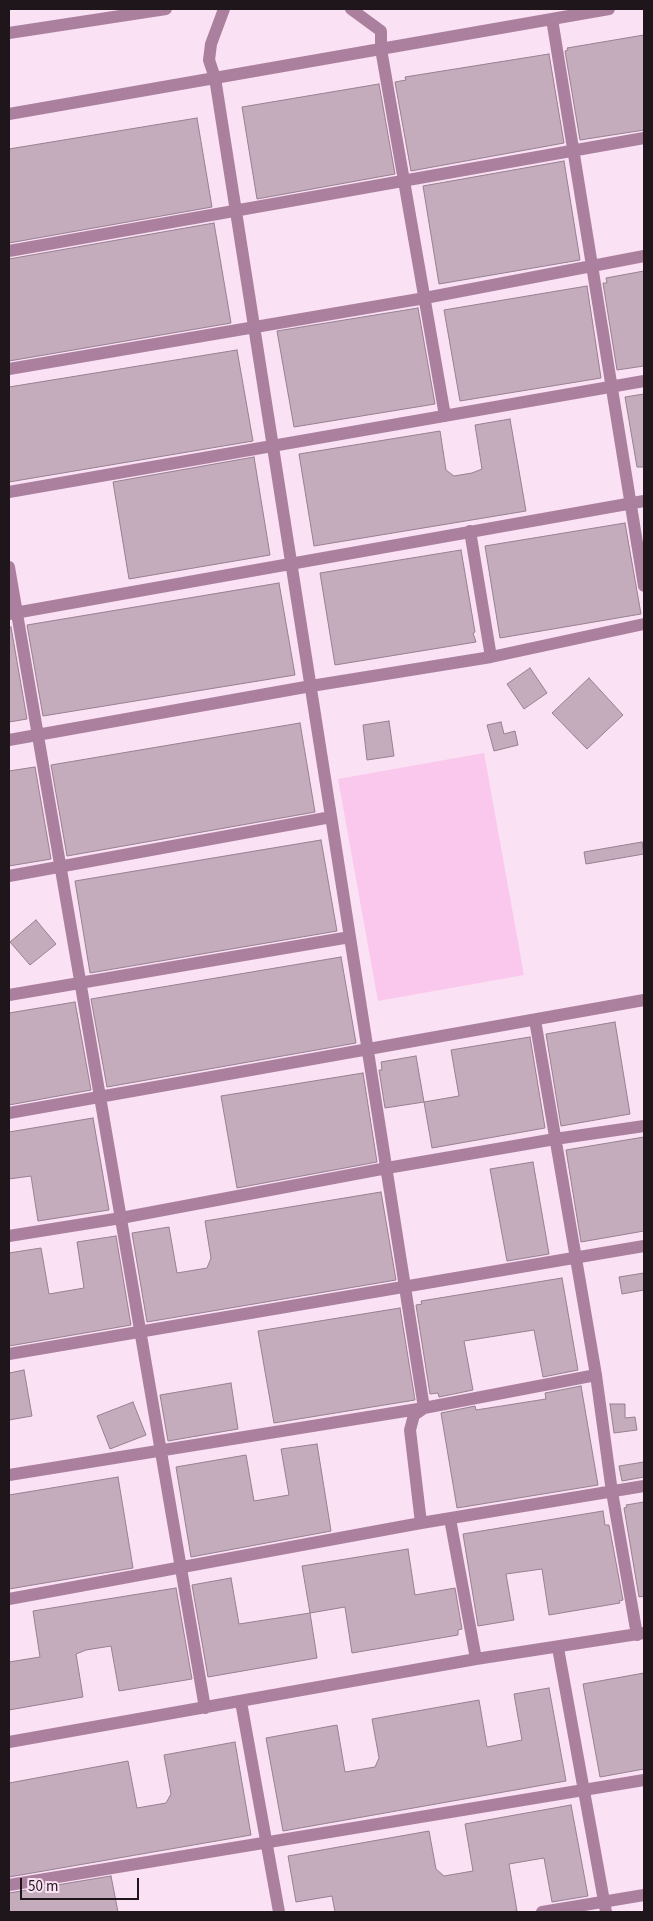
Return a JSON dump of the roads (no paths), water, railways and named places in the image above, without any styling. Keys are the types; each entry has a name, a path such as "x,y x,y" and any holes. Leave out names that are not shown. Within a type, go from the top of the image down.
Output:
{"street":[{"path":"9,33 166,9"},
{"path":"224,9 212,44 209,60 215,78 424,1408"},
{"path":"351,9 381,31 381,48 445,416"},
{"path":"9,114 608,9"},
{"path":"552,19 644,586"},
{"path":"9,251 644,138"},
{"path":"9,369 425,298 644,256"},
{"path":"9,492 644,381"},
{"path":"13,613 644,501"},
{"path":"470,532 492,657"},
{"path":"9,567 13,613 38,734 205,1708"},
{"path":"9,740 311,686 492,657 644,624"},
{"path":"9,876 331,817"},
{"path":"9,994 350,936"},
{"path":"9,1113 644,1000"},
{"path":"9,1742 476,1660 640,1634 612,1492 596,1375 535,1020"},
{"path":"9,1236 121,1218 386,1168 644,1126"},
{"path":"9,1354 644,1246"},
{"path":"9,1475 424,1408 596,1375"},
{"path":"421,1523 410,1430 414,1415 424,1408"},
{"path":"9,1599 421,1523 644,1486"},
{"path":"450,1519 476,1660"},
{"path":"558,1648 605,1907"},
{"path":"241,1702 279,1912"},
{"path":"9,1885 644,1780"},
{"path":"542,1912 605,1907 644,1895"}]}
